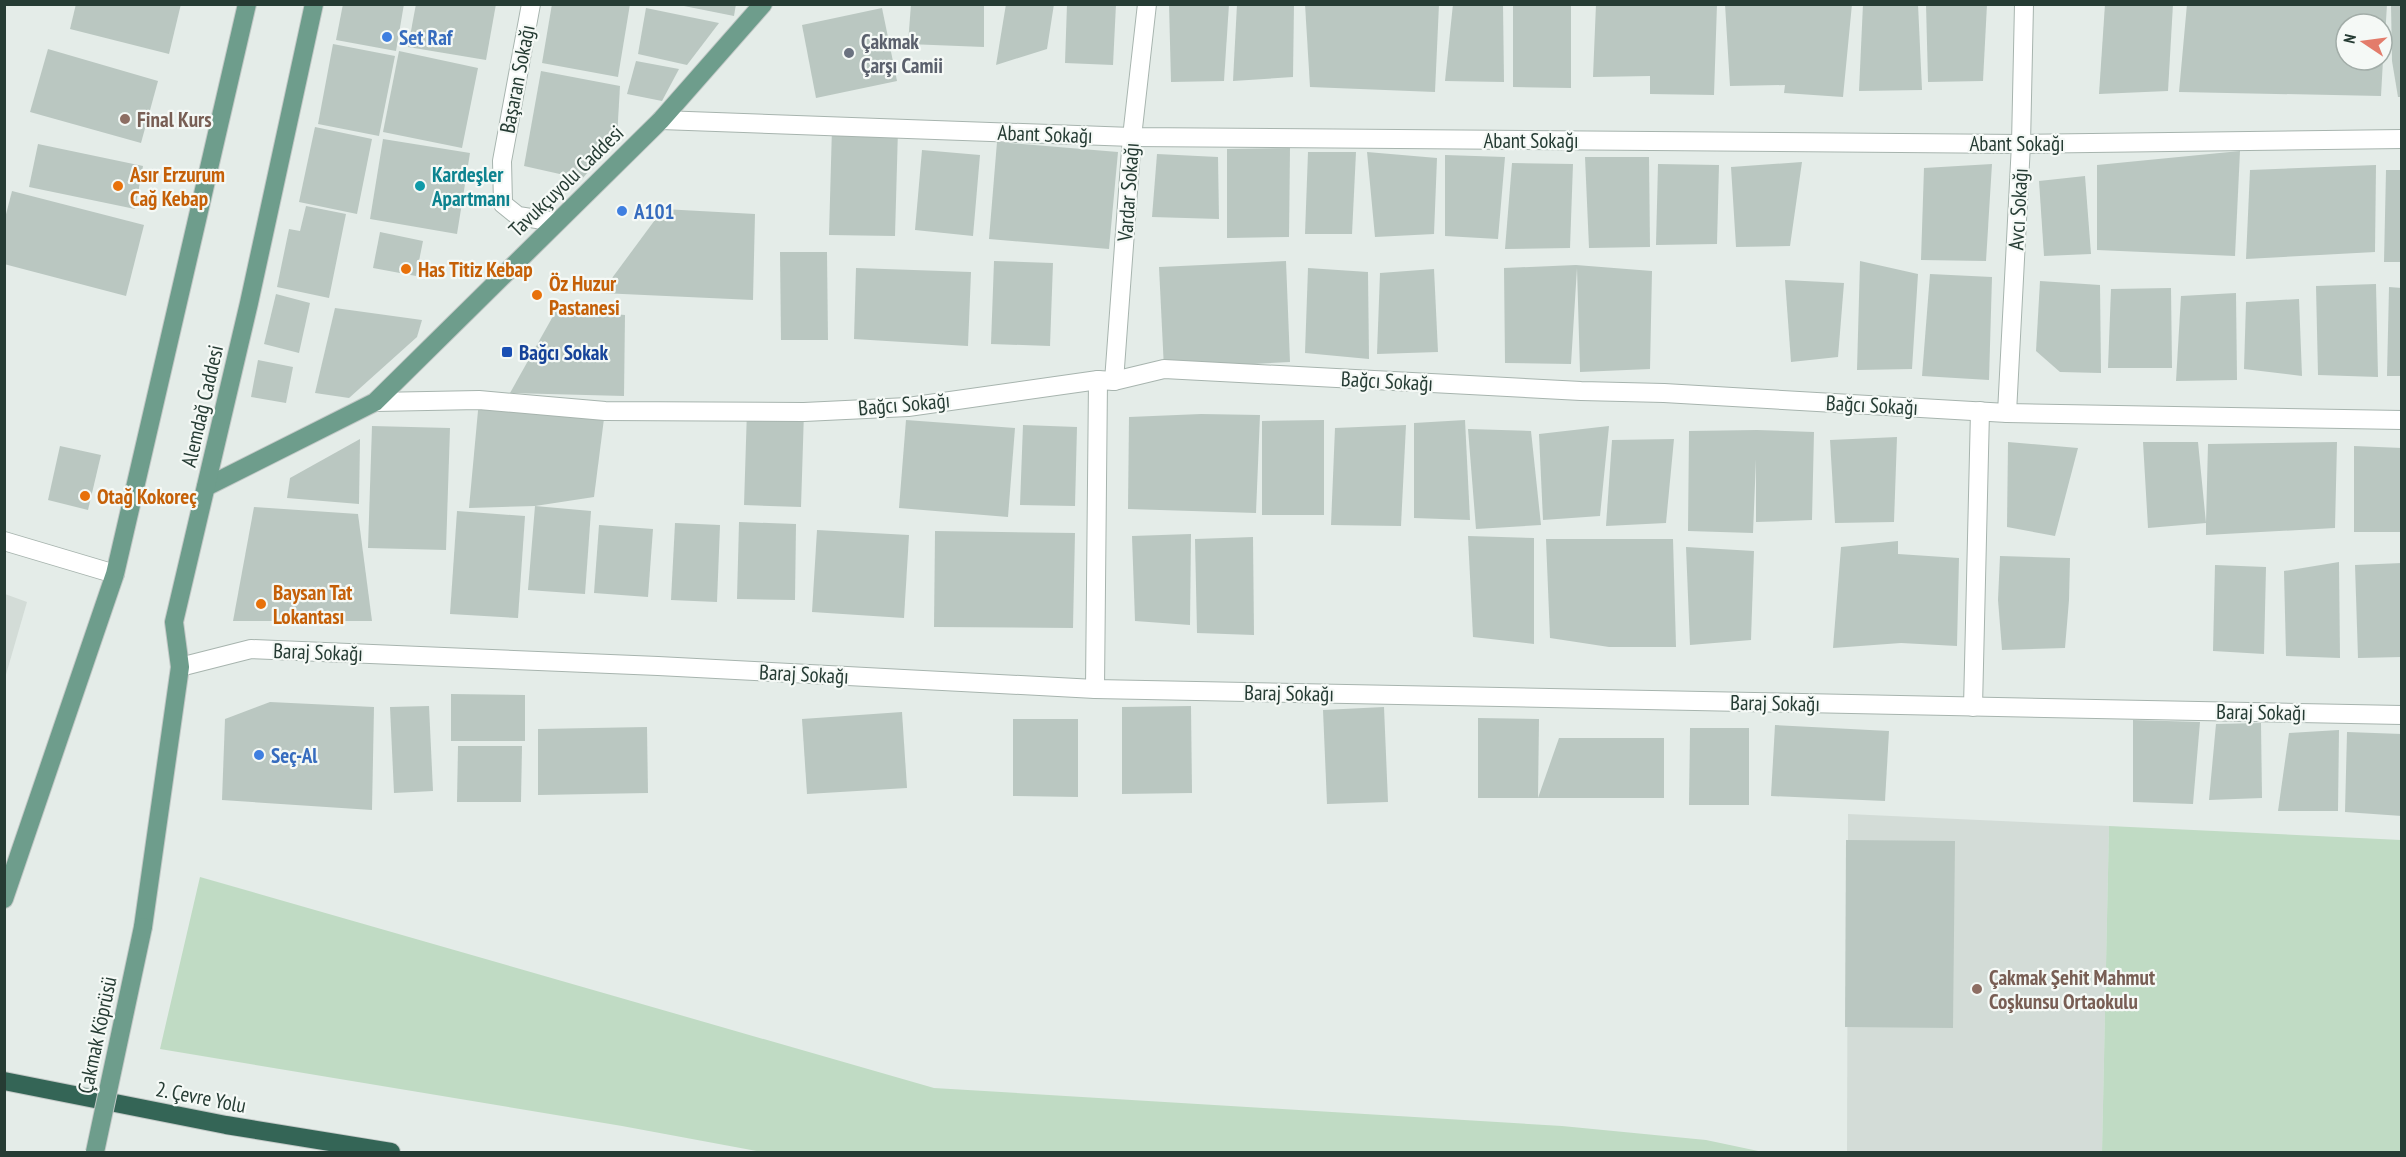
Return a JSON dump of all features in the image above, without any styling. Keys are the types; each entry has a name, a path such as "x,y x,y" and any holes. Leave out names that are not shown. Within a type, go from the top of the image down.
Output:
{"highway":[{"name":"2. Çevre Yolu","path":"4,1081 226,1125 391,1152"}],"main road":[{"path":"5,896 115,574 247,4"},
{"name":"Alemdağ Caddesi","path":"143,927 180,667 174,622 255,280 314,4"},
{"name":"Tavukçuyolu Caddesi","path":"206,487 375,402 661,120 763,4"},
{"name":"Çakmak Köprüsü","path":"95,1152 143,927"}],"street":[{"name":"Başaran Sokağı","path":"531,4 502,161 503,204 518,216 556,222"},
{"name":"Vardar Sokağı","path":"1095,689 1106,380 1147,4"},
{"name":"Avcı Sokağı","path":"2007,413 2021,144 2024,4"},
{"name":"Abant Sokağı","path":"661,120 1132,137 2021,144 2402,139"},
{"name":"Bağcı Sokağı","path":"375,402 479,400 605,411 804,412 908,407 1106,380 1164,369 1581,391 1676,393 2007,413 2402,420"},
{"path":"1973,707 1980,411"},
{"path":"4,542 115,574"},
{"name":"Baraj Sokağı","path":"180,667 250,649 658,666 1095,689 2402,715"}],"shaded area":[{"path":"5,594 27,602 5,678"},
{"name":"Çakmak Şehit Mahmut Coşkunsu Ortaokulu","path":"1848,814 2109,826 2102,1152 1847,1152"}],"green space":[{"path":"2109,826 2401,840 2401,1152 2102,1152"},
{"path":"200,877 934,1088 1562,1126 1706,1140 1763,1152 762,1152 622,1126 160,1049"}],"building":[{"path":"76,4 181,4 169,54 70,29"},
{"path":"343,4 404,4 396,51 336,40"},
{"path":"416,4 496,4 486,60 408,47"},
{"path":"552,4 630,4 618,77 542,63"},
{"path":"674,4 736,4 734,16"},
{"path":"911,4 984,4 984,47 908,44"},
{"path":"1006,4 1054,4 1047,49 996,65"},
{"path":"1067,4 1116,4 1113,65 1065,63"},
{"path":"1169,4 1229,4 1224,81 1171,82"},
{"path":"1237,4 1294,4 1293,77 1233,81"},
{"path":"1305,4 1439,4 1435,92 1310,87"},
{"path":"1453,4 1503,4 1504,82 1445,81"},
{"path":"1513,4 1571,4 1571,88 1513,87"},
{"path":"1596,4 1717,4 1714,95 1650,94 1650,76 1593,77"},
{"path":"1725,4 1852,4 1843,97 1784,93 1785,85 1730,86"},
{"path":"1863,4 1918,4 1922,90 1859,91"},
{"path":"1926,4 1987,4 1983,81 1928,82"},
{"path":"2105,4 2173,4 2168,91 2099,94"},
{"path":"2187,4 2387,4 2387,12 2334,12 2334,72 2382,72 2381,96 2179,92"},
{"path":"2391,4 2402,4 2402,97 2398,97 2394,72 2394,12 2391,12"},
{"path":"646,8 719,23 687,65 638,54"},
{"name":"Çakmak Çarşı Camii","path":"882,8 897,81 816,98 802,25"},
{"path":"333,44 395,56 379,136 318,124"},
{"path":"48,49 158,81 141,143 30,112"},
{"path":"399,51 478,68 462,148 383,132"},
{"path":"636,61 679,69 662,101 627,94"},
{"path":"541,71 620,86 617,138 582,179 524,166"},
{"path":"315,127 372,139 357,214 299,202"},
{"path":"832,127 898,129 895,236 829,235"},
{"name":"Kardeşler Apartmanı","path":"383,139 470,153 457,234 370,219"},
{"path":"997,142 1118,152 1109,249 989,239"},
{"path":"38,144 143,166 135,209 29,187"},
{"path":"1290,148 1289,237 1227,238 1227,149"},
{"path":"922,150 980,155 973,236 915,230"},
{"path":"2240,151 2235,256 2097,250 2097,165"},
{"path":"1308,152 1356,152 1352,234 1305,234"},
{"path":"1367,152 1437,158 1434,234 1375,237"},
{"path":"1157,154 1218,157 1219,219 1152,217"},
{"path":"1445,155 1505,157 1498,239 1445,236"},
{"path":"1585,157 1649,157 1650,247 1589,248"},
{"path":"1802,162 1790,246 1736,247 1731,167"},
{"path":"1512,163 1573,164 1570,248 1505,249"},
{"path":"1658,164 1719,165 1717,244 1656,245"},
{"path":"1992,164 1986,261 1921,260 1924,168"},
{"path":"2376,165 2375,252 2246,259 2250,170"},
{"path":"2386,170 2402,170 2402,262 2384,262"},
{"path":"2085,176 2091,254 2044,256 2039,181"},
{"path":"12,191 144,225 126,296 4,264 4,222"},
{"path":"306,206 346,214 329,298 277,287 289,229 300,231"},
{"path":"663,209 755,214 753,300 601,293"},
{"path":"380,232 423,241 416,276 373,268"},
{"path":"780,252 827,252 828,340 781,340"},
{"path":"994,261 1053,263 1050,346 991,344"},
{"path":"1286,261 1290,362 1164,369 1159,267"},
{"path":"1860,261 1918,274 1912,369 1857,370"},
{"path":"1576,265 1652,271 1650,369 1580,372 1577,268 1571,364 1505,363 1504,268"},
{"path":"856,268 971,272 968,346 854,339"},
{"path":"1308,268 1368,272 1369,359 1305,353"},
{"path":"1434,269 1438,352 1377,354 1380,273"},
{"path":"1930,274 1992,277 1989,380 1922,376"},
{"path":"1785,280 1844,283 1838,357 1791,362"},
{"path":"2040,281 2100,285 2101,373 2060,372 2036,351"},
{"path":"2376,284 2378,377 2318,375 2316,286"},
{"path":"2389,287 2402,288 2402,376 2387,376"},
{"path":"2171,288 2172,368 2108,368 2111,289"},
{"path":"2236,293 2237,380 2176,381 2181,296"},
{"path":"276,294 310,303 299,353 264,344"},
{"path":"2299,299 2302,376 2244,369 2246,302"},
{"path":"335,308 422,320 417,337 349,398 315,393"},
{"path":"557,309 625,315 624,396 510,393"},
{"path":"258,360 293,367 286,403 251,397"},
{"path":"479,400 605,411 594,497 535,506 469,508"},
{"path":"747,410 804,412 801,507 744,505"},
{"path":"1201,414 1260,415 1256,513 1128,509 1129,417"},
{"path":"906,420 1015,428 1008,517 899,508"},
{"path":"1324,420 1324,515 1262,515 1262,421"},
{"path":"1465,420 1470,520 1414,518 1414,423"},
{"path":"1023,425 1077,427 1075,506 1020,505"},
{"path":"1406,425 1401,526 1331,525 1335,428"},
{"path":"372,426 450,428 446,550 368,548"},
{"path":"1609,426 1600,516 1543,520 1539,434"},
{"path":"1468,429 1531,431 1541,525 1476,529"},
{"path":"1689,431 1814,432 1812,520 1756,522 1756,459 1753,533 1688,531"},
{"path":"1897,437 1894,522 1835,523 1830,440"},
{"path":"360,439 359,504 287,498 290,478"},
{"path":"1674,439 1666,523 1606,526 1612,440"},
{"path":"2008,442 2078,448 2055,536 2007,527"},
{"path":"2143,442 2198,442 2206,523 2148,528"},
{"path":"2337,442 2335,528 2206,535 2208,444"},
{"path":"60,446 101,455 88,510 48,500"},
{"path":"2354,446 2402,448 2401,532 2354,532"},
{"path":"535,506 591,511 585,594 528,590"},
{"path":"254,507 358,514 372,621 233,621"},
{"path":"457,511 525,516 518,618 450,614"},
{"path":"739,522 796,524 795,600 737,599"},
{"path":"675,523 720,525 717,602 671,600"},
{"path":"599,525 653,529 648,597 594,593"},
{"path":"817,530 909,535 904,618 812,612"},
{"path":"935,531 1075,533 1073,628 934,627"},
{"path":"1191,534 1190,625 1135,621 1132,536"},
{"path":"1468,536 1534,538 1534,644 1473,637"},
{"path":"1253,537 1254,635 1197,633 1195,539"},
{"path":"1546,539 1673,539 1676,647 1609,647 1550,638"},
{"path":"1898,541 1898,554 1959,558 1957,646 1901,643 1833,648 1841,547"},
{"path":"1686,547 1754,551 1751,640 1690,645"},
{"path":"2000,556 2070,558 2065,648 2002,650 1998,600"},
{"path":"2339,562 2340,658 2286,656 2284,571"},
{"path":"2402,563 2402,657 2358,658 2355,565"},
{"path":"2215,565 2266,567 2264,654 2213,651"},
{"path":"451,694 525,695 525,741 451,741"},
{"path":"270,702 374,707 372,810 222,800 225,719"},
{"path":"429,706 433,791 394,793 390,707"},
{"path":"1191,706 1192,793 1122,794 1122,707"},
{"path":"1384,707 1388,802 1327,804 1323,710"},
{"path":"902,712 907,788 807,794 802,719"},
{"path":"1478,718 1539,719 1538,798 1478,798"},
{"path":"1013,719 1078,719 1078,797 1013,796"},
{"path":"2133,720 2200,722 2193,804 2133,802"},
{"path":"2261,723 2262,798 2209,800 2216,724"},
{"path":"1775,725 1889,731 1885,801 1771,796"},
{"path":"647,727 648,793 538,795 538,729"},
{"path":"1690,728 1749,728 1749,805 1689,805"},
{"path":"2339,730 2338,811 2278,811 2289,733"},
{"path":"2347,732 2402,734 2402,816 2345,812"},
{"path":"1559,738 1664,738 1664,798 1538,798"},
{"path":"458,746 522,746 521,802 457,802"},
{"path":"1846,840 1955,841 1953,1028 1845,1027"}],"place":[{"name":"Set Raf","path":"387,37"},
{"name":"Çakmak Çarşı Camii","path":"849,53"},
{"name":"Final Kurs","path":"125,119"},
{"name":"Asır Erzurum Cağ Kebap","path":"118,186"},
{"name":"Kardeşler Apartmanı","path":"420,186"},
{"name":"A101","path":"622,211"},
{"name":"Has Titiz Kebap","path":"406,269"},
{"name":"Öz Huzur Pastanesi","path":"537,295"},
{"name":"Bağcı Sokak","path":"507,352"},
{"name":"Otağ Kokoreç","path":"85,496"},
{"name":"Baysan Tat Lokantası","path":"261,604"},
{"name":"Seç-Al","path":"259,755"},
{"name":"Çakmak Şehit Mahmut Coşkunsu Ortaokulu","path":"1977,989"}]}
